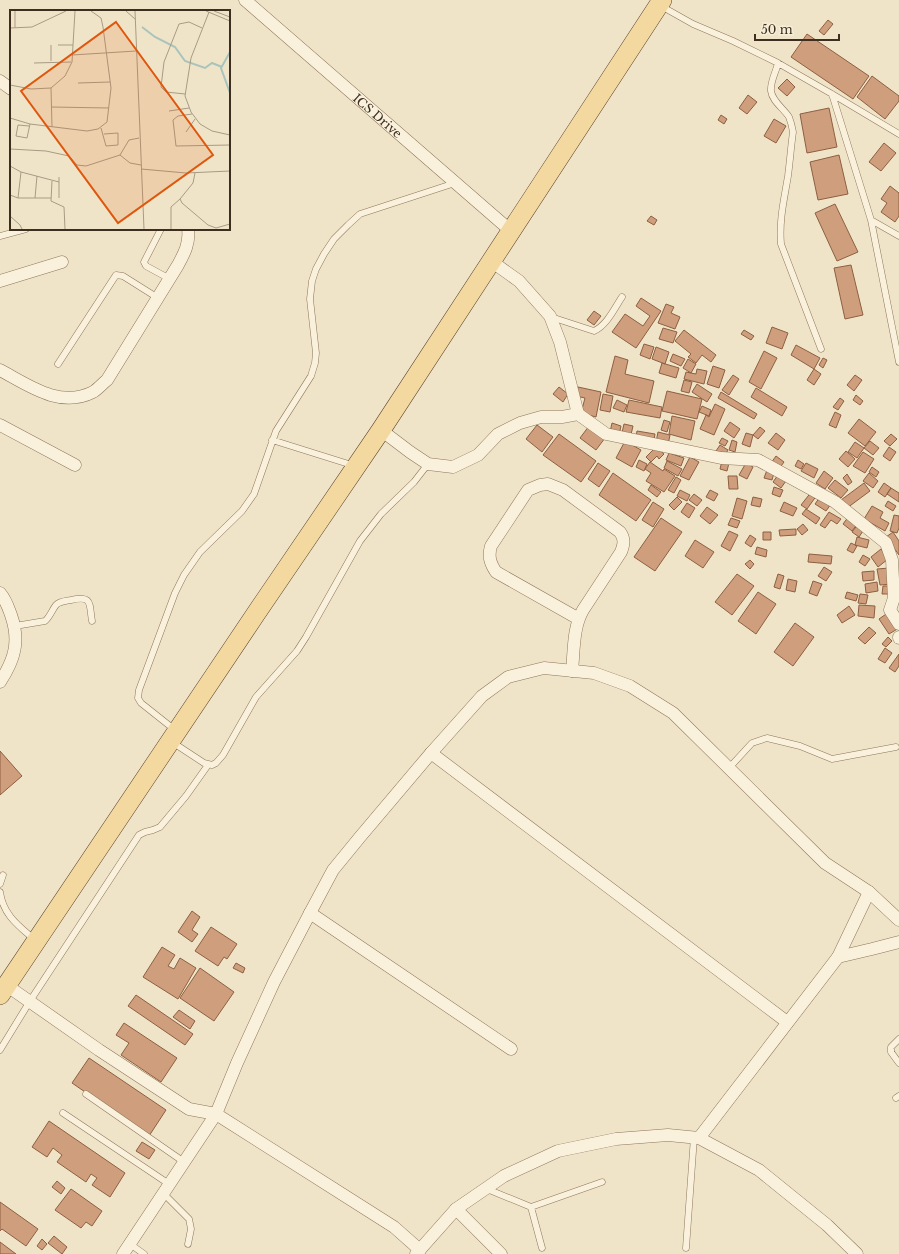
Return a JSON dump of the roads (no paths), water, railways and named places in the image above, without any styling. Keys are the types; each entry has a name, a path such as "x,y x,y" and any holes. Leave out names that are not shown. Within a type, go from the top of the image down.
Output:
{"main road":[{"path":"3,990 381,430 661,2"}],"street":[{"name":"ICS Drive","path":"245,0 511,231"},
{"path":"0,81 10,88"},
{"path":"0,370 40,392 60,398 77,397 94,392 107,380 170,279 186,249 189,236 188,230"},
{"path":"491,261 519,281 550,316 560,342 578,414 606,434 721,458 758,460 835,502 886,543 892,560 894,598 890,610 899,624"},
{"path":"0,281 62,262"},
{"path":"381,430 428,464 453,467 478,455 498,434 520,423 541,417 562,417 578,414"},
{"path":"0,425 75,465"},
{"path":"572,671 579,619 583,610 621,552 624,544 624,537 620,532 563,490 548,484 540,485 528,490 490,546 488,555 489,560 496,572 579,619"},
{"path":"0,593 6,600 14,626 16,648 8,670 0,682"},
{"path":"123,1254 216,1114 237,1063 274,982 333,870 431,753 482,696 508,677 544,668 594,673 630,686 673,713 825,863 869,892 898,916"},
{"path":"431,753 787,1022"},
{"path":"697,1137 838,957 869,892"},
{"path":"310,913 511,1049"},
{"path":"838,957 899,942"},
{"path":"3,990 30,1001 99,1050 189,1109 216,1114 394,1227 418,1252 456,1209 504,1176 558,1151 616,1139 668,1134 697,1137 759,1170 827,1225 857,1254"},
{"path":"456,1209 501,1254"}],"lane":[{"path":"661,2 693,24 733,41 778,64 899,134"},
{"path":"778,64 771,87 771,93 789,118 793,132 788,175 781,215 781,244 821,349"},
{"path":"832,94 871,220 899,362"},
{"path":"208,765 174,736 141,703 138,698 139,690 175,593 190,564 200,552 242,511 254,494 276,431 282,419 311,376 316,354 310,299 312,281 316,269 334,239 360,214 455,183"},
{"path":"871,220 899,236"},
{"path":"0,236 22,230"},
{"path":"160,230 144,262 146,266 170,279"},
{"path":"58,364 116,275 123,276 158,298"},
{"path":"550,316 594,331 601,328 606,322 622,297"},
{"path":"272,440 356,467"},
{"path":"0,1050 30,1001 139,835 160,827 186,796 208,765 212,765 220,760 256,697 297,650 306,637 360,541 373,523 389,505 402,495 428,464"},
{"path":"14,626 44,620 48,618 60,602 82,598 86,599 88,602 92,621"},
{"path":"729,768 752,743 766,738 800,746 832,758 896,747"},
{"path":"0,884 3,875"},
{"path":"0,892 5,908 15,923 36,941"},
{"path":"899,1039 891,1047 891,1052 899,1063"},
{"path":"86,1094 184,1162"},
{"path":"63,1113 166,1189 190,1219 191,1229 188,1244"},
{"path":"686,1248 697,1137"},
{"path":"487,1189 531,1207 602,1182"},
{"path":"531,1207 542,1248"},
{"path":"130,1244 144,1254"}]}
